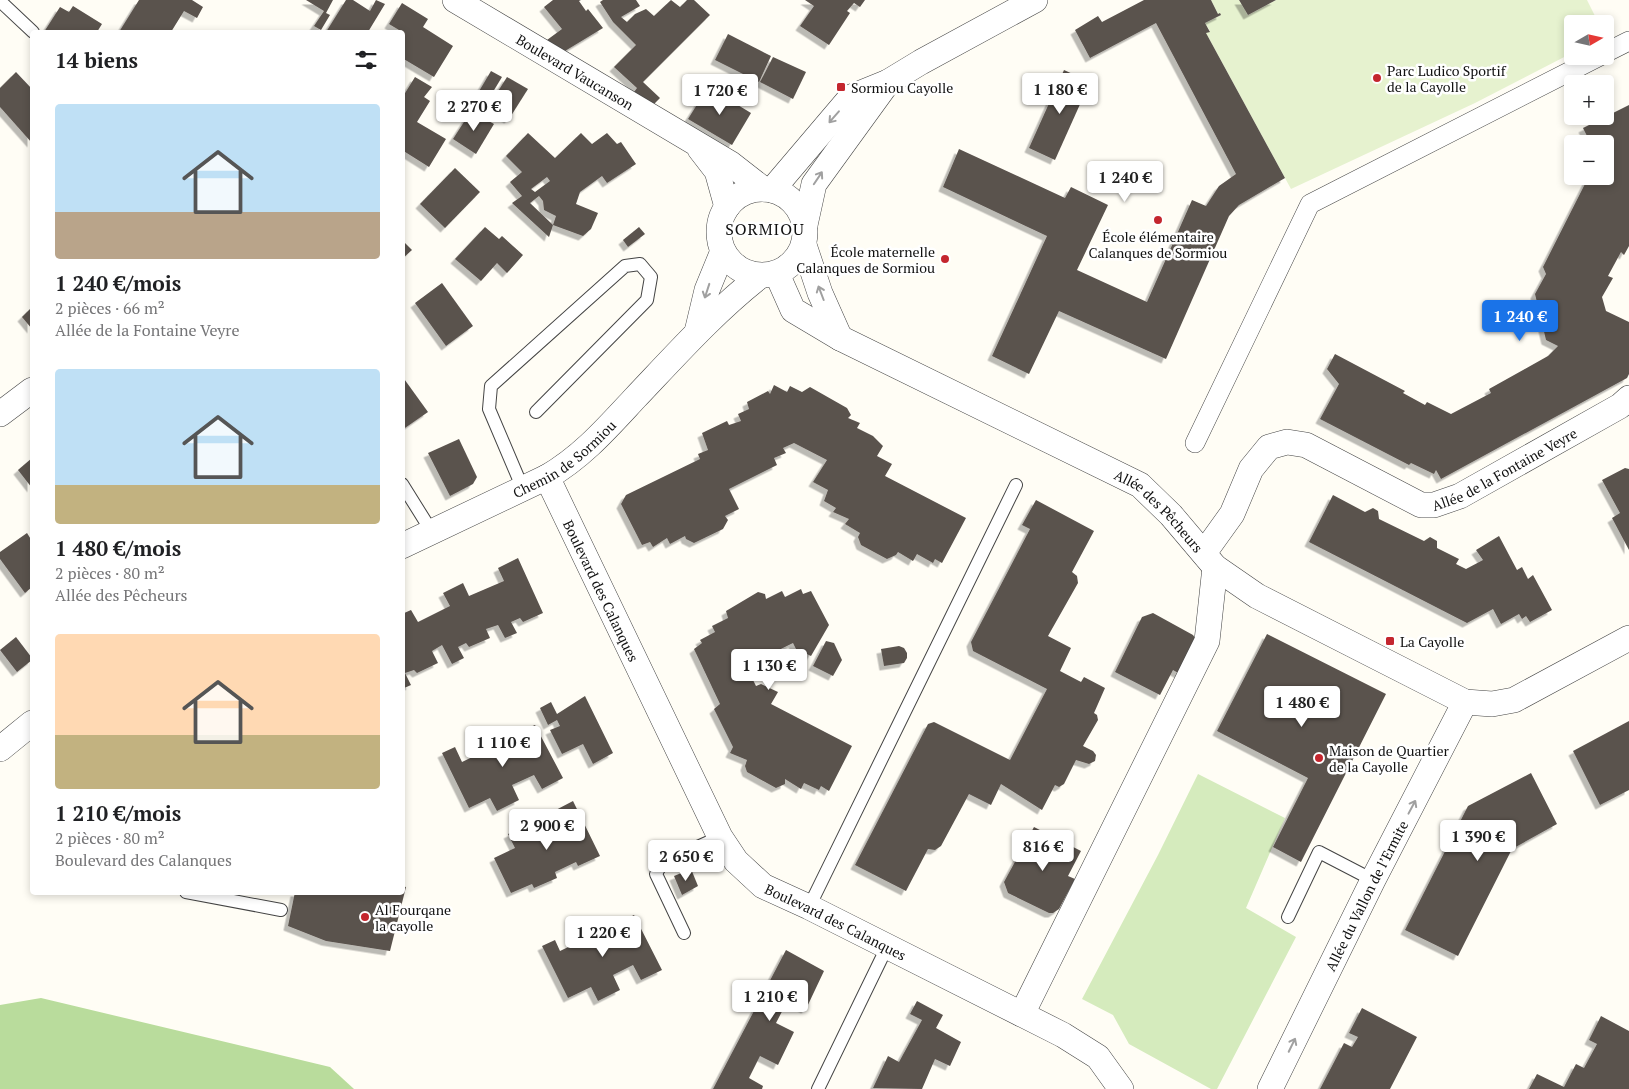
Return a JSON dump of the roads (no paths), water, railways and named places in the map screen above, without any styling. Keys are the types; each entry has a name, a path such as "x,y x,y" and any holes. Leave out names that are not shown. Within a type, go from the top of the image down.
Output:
{"street":[{"name":"Boulevard Vaucanson","path":"455,0 731,164 768,189"},
{"path":"768,189 851,97 888,82 1035,0"},
{"path":"1614,48 1629,41"},
{"path":"1195,443 1310,204 1582,65"},
{"path":"840,338 820,293 805,235 802,213 794,202 784,194 768,189 749,191 737,197 727,207 721,217 719,229 723,252 738,269 749,274 769,275 789,267 798,257 805,235 814,184 888,82"},
{"name":"Boulevard Vaucanson","path":"696,143 717,171 727,207"},
{"name":"Chemin de Sormiou","path":"697,332 707,290 723,252"},
{"name":"Chemin de Sormiou","path":"405,545 547,478 563,468 599,436 697,332 732,298 769,275"},
{"name":"Allée des Pêcheurs","path":"769,275 793,310 840,338 1140,485 1171,515 1209,560 1257,596 1465,702"},
{"path":"0,414 30,392"},
{"name":"Allée de la Fontaine Veyre","path":"1209,560 1252,469 1269,447 1287,442 1306,445 1421,505 1434,505 1460,496 1620,406 1629,398"},
{"name":"Boulevard des Calanques","path":"547,478 720,837 736,861 763,886 1057,1032 1098,1057 1121,1089"},
{"path":"1022,1014 1207,641 1209,560"},
{"path":"1465,702 1492,704 1514,700 1629,638"},
{"name":"Allée du Vallon de l’Ermite","path":"1270,1089 1373,880 1465,702"},
{"path":"0,749 30,725"}],"lane":[{"path":"0,0 31,30"},
{"path":"523,489 489,410 491,386 625,266 640,264 652,277 647,300 536,412"},
{"path":"809,908 1016,485"},
{"path":"405,489 432,532"},
{"path":"684,932 656,874 662,863 720,837"},
{"path":"1288,917 1319,852 1373,880"},
{"path":"202,895 281,910"},
{"path":"818,1089 887,947"}],"place":[{"name":"Parc Ludico Sportif de la Cayolle","path":"1377,78"},
{"name":"Sormiou Cayolle","path":"841,87"},
{"name":"École élémentaire Calanques de Sormiou","path":"1158,220"},
{"name":"École maternelle Calanques de Sormiou","path":"945,259"},
{"name":"La Cayolle","path":"1390,641"},
{"name":"Maison de Quartier de la Cayolle","path":"1319,758"},
{"name":"Al Fourqane la cayolle","path":"365,917"}],"district":[{"name":"SORMIOU","path":"765,229"}]}
